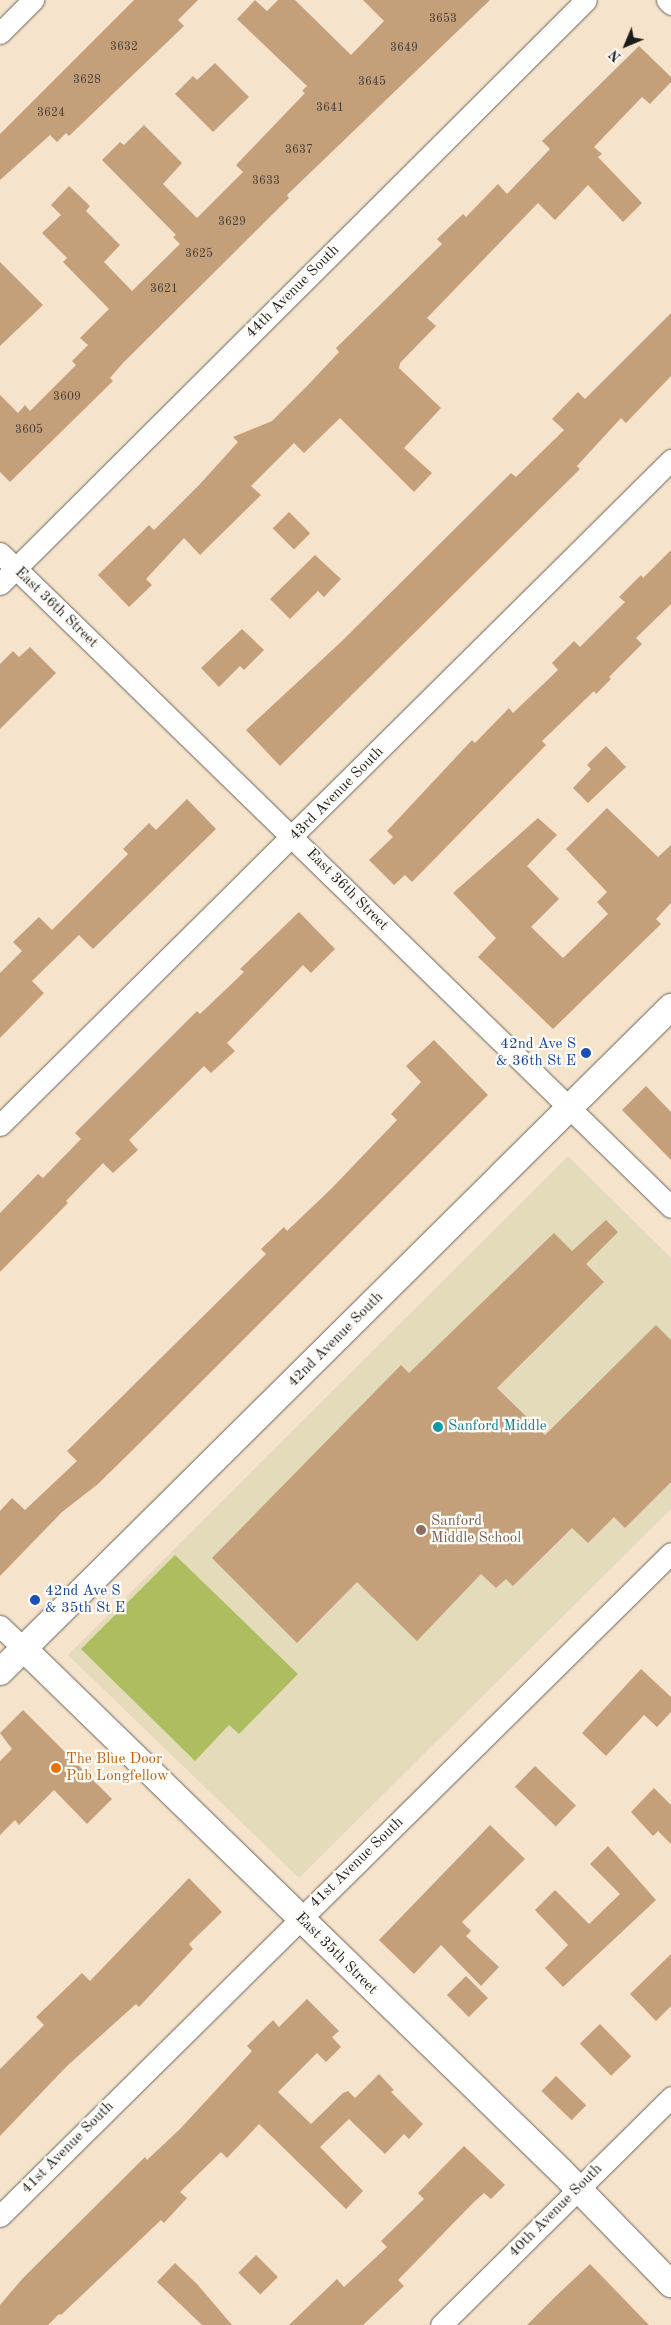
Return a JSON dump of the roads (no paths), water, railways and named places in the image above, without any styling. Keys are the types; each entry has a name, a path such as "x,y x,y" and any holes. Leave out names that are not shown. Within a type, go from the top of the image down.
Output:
{"street":[{"path":"0,33 33,0"},
{"name":"44th Avenue South","path":"0,584 586,0"},
{"path":"667,0 671,4"},
{"name":"43rd Avenue South","path":"0,1125 293,838 671,460"},
{"name":"East 36th Street","path":"0,552 671,1207"},
{"name":"42nd Avenue South","path":"0,1672 671,1007"},
{"name":"41st Avenue South","path":"0,2216 671,1553"},
{"name":"East 35th Street","path":"0,1626 578,2188 671,2284"},
{"name":"40th Avenue South","path":"441,2325 671,2097"}],"place":[{"name":"42nd Ave S & 36th St E","path":"586,1053"},
{"name":"Sanford Middle","path":"438,1427"},
{"name":"Sanford Middle School","path":"421,1530"},
{"name":"42nd Ave S & 35th St E","path":"35,1600"},
{"name":"The Blue Door Pub Longfellow","path":"56,1768"}]}
